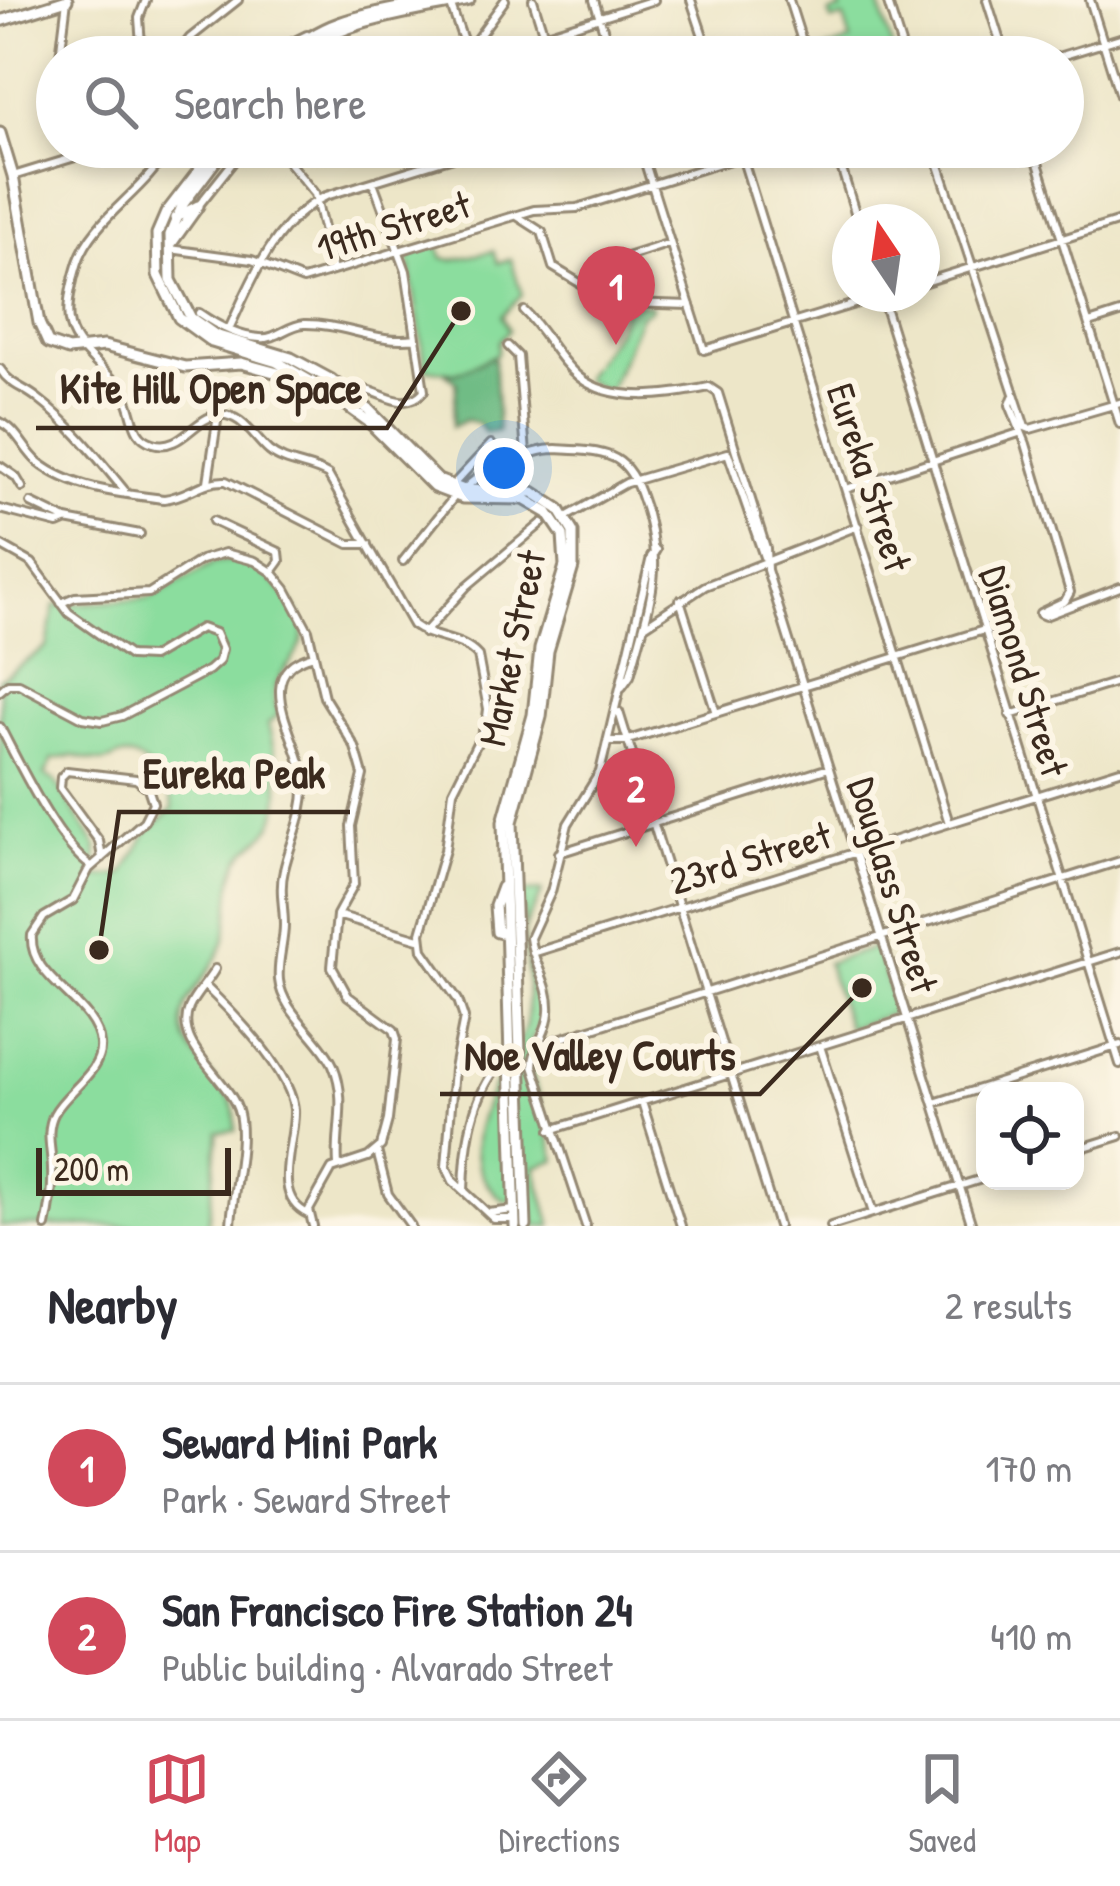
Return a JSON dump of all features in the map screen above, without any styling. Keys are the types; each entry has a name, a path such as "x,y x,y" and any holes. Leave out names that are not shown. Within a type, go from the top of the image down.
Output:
{"main road":[{"path":"0,21 67,0"},
{"path":"311,36 438,0"},
{"path":"328,36 469,0"},
{"path":"0,133 14,176 22,245 42,334 56,348 102,346 185,368 225,362 316,384 345,396"},
{"path":"201,168 166,213 158,234 156,266 170,305 190,329 212,342 285,361 316,384"},
{"path":"156,266 166,229 211,168"},
{"path":"199,206 176,217 168,248 171,280 187,312 214,335 285,361 345,396 427,471 457,491"},
{"path":"168,248 199,206"},
{"path":"187,312 200,313"},
{"path":"267,371 277,371 285,361"},
{"name":"Market Street","path":"457,491 526,490 551,501 566,517 574,538 573,567 550,643 541,717 512,813 510,1057 520,1214"},
{"name":"Market Street","path":"457,491 535,504 554,519 565,546 563,572 540,649 533,715 504,812 505,882 494,922 497,932 510,931"},
{"name":"Market Street","path":"510,931 518,1039 520,1214"}],"street":[{"path":"63,36 67,0"},
{"path":"140,36 139,18 146,0"},
{"path":"193,36 238,0"},
{"path":"479,36 505,0"},
{"path":"532,0 544,35"},
{"path":"594,0 606,36"},
{"path":"541,36 654,0"},
{"path":"691,0 703,36"},
{"path":"789,0 800,36"},
{"path":"887,0 898,36"},
{"path":"987,0 998,36"},
{"path":"1090,0 1120,96"},
{"path":"450,2 462,36"},
{"path":"307,36 316,32"},
{"path":"1084,49 1120,38"},
{"path":"14,176 39,168"},
{"path":"157,168 95,232 80,257 69,321 83,348 122,392 136,431 148,442 171,443 218,415 236,418 279,457 328,475 410,622 424,633 460,642 474,651 482,669 488,715 480,742 453,790 445,850 421,940 431,966 458,1000 464,1018 445,1160 450,1176 488,1213 492,1226"},
{"path":"199,206 229,168"},
{"path":"294,168 313,191 334,273"},
{"path":"229,329 260,262 286,228 316,202 419,168"},
{"path":"647,168 704,350 832,311"},
{"name":"19th Street","path":"168,248 260,262 300,280 517,216 552,207 577,208 696,168"},
{"name":"Eureka Street","path":"745,168 950,823"},
{"path":"841,168 852,204"},
{"path":"940,168 1064,566 1068,599 1040,614 1120,587"},
{"path":"1041,168 1120,424"},
{"path":"345,396 360,388 394,402 418,398 424,388 401,253 374,182"},
{"path":"517,216 542,232 553,267 603,297 628,304 690,305"},
{"path":"940,277 1120,221"},
{"path":"605,264 670,243"},
{"name":"Douglass Street","path":"524,311 577,375 608,392 670,395 713,388 718,393 766,561"},
{"name":"Diamond Street","path":"888,312 1120,1064"},
{"path":"200,313 229,329 264,338 297,325 329,325 382,339 416,338"},
{"path":"1089,323 1120,313"},
{"path":"508,346 518,356 526,453"},
{"path":"0,369 11,385 37,398 87,446 127,493"},
{"path":"846,489 1117,404"},
{"path":"208,482 218,415"},
{"path":"0,422 12,428 22,447 47,469 80,484 169,499 208,482 235,484 352,545 368,544"},
{"path":"403,561 491,444"},
{"path":"457,491 526,453 556,449 614,457 635,480 652,524 656,550 643,628 630,676 622,687"},
{"name":"Douglass Street","path":"635,480 731,455 972,1226"},
{"path":"0,466 22,488"},
{"path":"566,517 635,480"},
{"path":"31,502 66,520 140,533"},
{"path":"0,509 58,524 66,520"},
{"path":"213,521 279,552 280,561 272,572"},
{"path":"424,633 467,586 542,523"},
{"path":"650,597 662,606 676,602 858,526"},
{"path":"0,545 32,563 61,603 86,626 136,658 152,657 199,628 217,635 222,652 209,670 112,720 83,718 19,684 0,691"},
{"path":"586,1226 532,1066 550,1007 531,931 551,892 568,824 600,772 618,709 620,674 656,550"},
{"path":"61,603 148,592 201,560 243,555 272,572 302,614 324,697 355,747 363,775 351,826 354,884 337,915 332,967 348,996 394,1030 398,1039 388,1120 377,1150 338,1165 325,1178 308,1214"},
{"path":"643,628 676,602"},
{"path":"676,602 716,713"},
{"path":"609,741 625,741 984,630"},
{"path":"314,655 293,666 278,697 280,713 299,751 304,783 302,815 281,883 284,925 279,980 338,1080 342,1118 338,1165"},
{"path":"1010,715 1120,681"},
{"path":"618,709 778,1226"},
{"path":"0,727 33,789 92,866"},
{"path":"559,853 829,768"},
{"name":"23rd Street","path":"533,953 1120,770"},
{"path":"46,1226 52,1187 51,1122 97,1061 100,1046 94,1028 36,962 32,940 41,919 75,897 92,866 102,858 146,819 152,807 152,794 136,779 67,771 60,788 99,841 102,858"},
{"path":"536,1046 1120,861"},
{"path":"337,915 421,940"},
{"path":"551,1130 1120,952"},
{"path":"215,969 190,1008 187,1027 190,1040 232,1096 239,1114 231,1226"},
{"path":"205,986 253,1039 289,1090 294,1113 287,1189 294,1206 308,1214 313,1226"},
{"path":"820,1046 872,1213"},
{"path":"934,1103 1117,1046"},
{"path":"464,1191 467,1141 486,1082 495,1070"},
{"path":"642,1102 681,1226"},
{"path":"1084,1147 1120,1136"},
{"path":"377,1150 388,1194 410,1226"},
{"path":"831,1226 976,1181"},
{"path":"488,1213 520,1214"}],"green space":[{"path":"838,0 878,0 889,36 849,36 844,18 832,21 829,14 841,10"},
{"path":"436,243 443,258 452,260 494,251 498,263 511,259 522,295 502,316 509,330 499,341 497,354 456,373 426,369 408,255"},
{"path":"627,303 651,305 651,309 641,315 608,392 583,379 616,331"},
{"path":"494,356 498,431 486,433 466,420 452,427 457,382 445,373 456,373"},
{"path":"236,560 260,571 294,606 303,633 301,645 276,685 279,714 268,724 279,794 274,821 237,865 224,943 183,1017 187,1042 235,1112 236,1130 218,1132 208,1226 0,1226 0,679 47,647 55,605 149,599 215,562","holes":["74,756 100,762 122,756 140,761 156,774 171,800 173,809 148,831 123,875 96,877 97,847 55,781 45,775 53,759"]},
{"path":"542,891 529,919 524,933 522,892"},
{"path":"876,947 897,1012 848,1028 827,963"},
{"path":"526,955 541,1005 525,1049 556,1160 535,1167 552,1226 534,1226 532,1200 504,1201 488,1185 476,1150 482,1114 525,1028"}],"place":[{"name":"Kite Hill Open Space","path":"461,311"},
{"name":"Seward Mini Park","path":"616,345"},
{"name":"San Francisco Fire Station 24","path":"636,847"},
{"name":"Eureka Peak","path":"99,950"},
{"name":"Noe Valley Courts","path":"862,988"}]}
